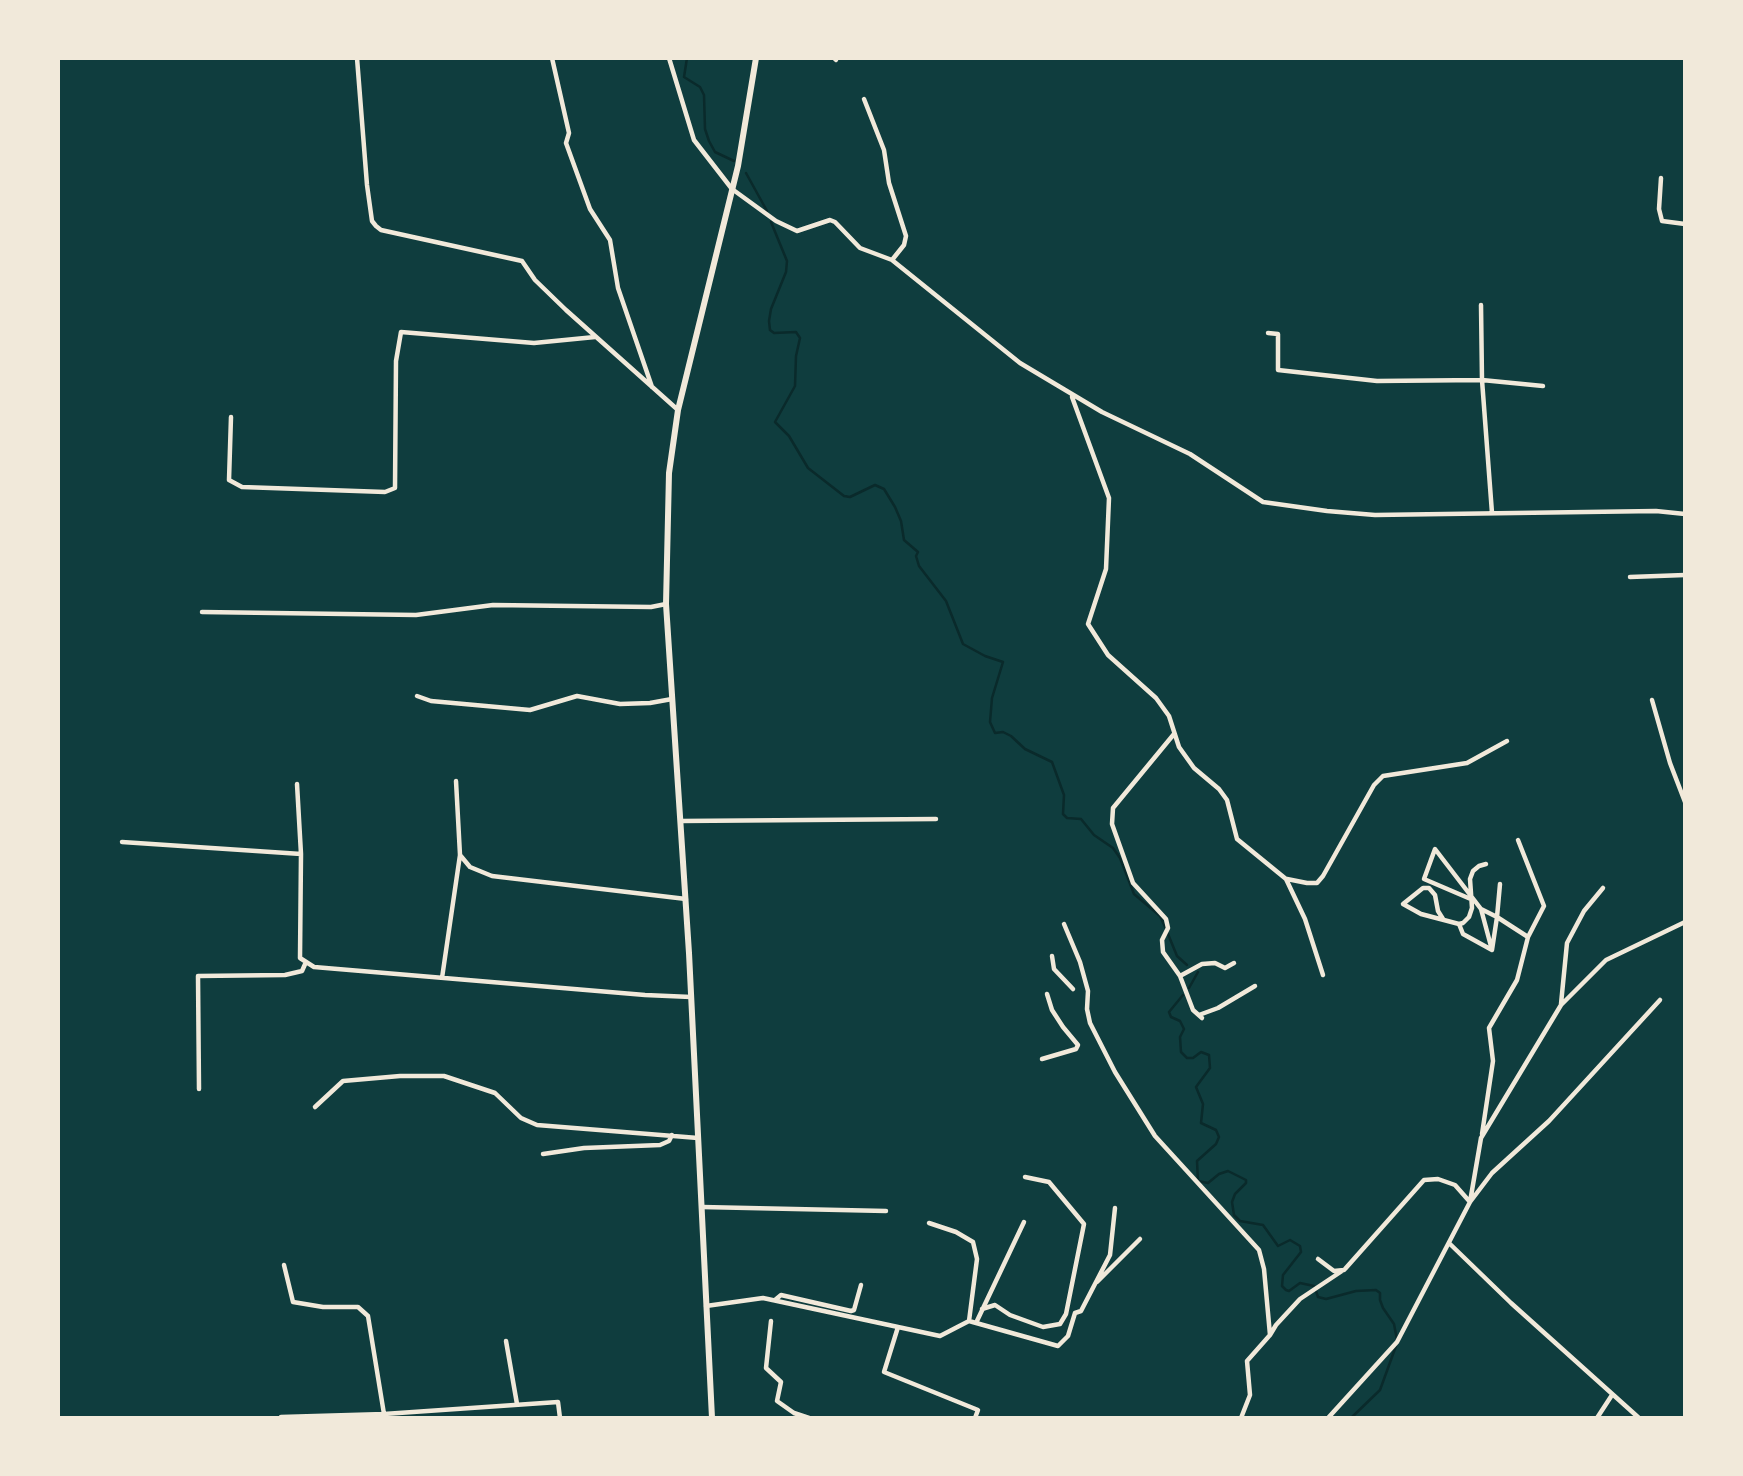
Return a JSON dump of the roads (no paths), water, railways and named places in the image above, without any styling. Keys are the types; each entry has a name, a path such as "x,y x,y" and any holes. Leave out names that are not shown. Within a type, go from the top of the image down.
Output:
{"main road":[{"path":"712,1418 686,899 666,604 669,474 678,410 732,189 756,58"}],"street":[{"path":"358,58 367,185 372,221 376,226 381,230 522,261 535,280 678,410"},
{"path":"552,58 569,133 566,143 590,209 610,240 618,288 653,388"},
{"path":"669,58 694,139 732,189 776,221 797,231 830,220 835,222 860,248 892,260 1020,363 1072,396 1190,454 1263,502 1326,512 1375,515 1656,511 1685,514"},
{"path":"864,99 884,150 889,183 906,236 904,245 892,260"},
{"path":"1661,178 1659,209 1662,221 1685,224"},
{"path":"1481,305 1482,380 1493,513"},
{"path":"232,417 229,480 242,487 385,492 395,488 396,361 401,332 534,343 595,337"},
{"path":"1268,333 1278,334 1278,370 1377,381 1482,380 1543,386"},
{"path":"1072,396 1109,498 1106,569 1088,624 1108,654 1156,698 1169,716 1179,747 1194,768 1219,789 1227,800 1237,839 1286,879 1305,919 1323,975"},
{"path":"1630,577 1685,575"},
{"path":"201,612 416,615 493,605 651,607 666,604"},
{"path":"417,696 443,703 530,710 577,696 620,704 673,699"},
{"path":"1651,700 1685,802"},
{"path":"1174,733 1113,808 1112,824 1133,883 1166,919 1168,928 1161,946 1180,976 1193,1010 1200,1016 1255,986"},
{"path":"1286,879 1317,883 1374,785 1383,776 1467,763 1507,741"},
{"path":"442,978 460,855 456,781"},
{"path":"298,784 301,854 300,958 314,967 691,997"},
{"path":"681,821 936,819"},
{"path":"1470,1202 1493,1061 1489,1028 1517,980 1528,937 1544,906 1518,840"},
{"path":"122,842 301,854"},
{"path":"1473,900 1424,879 1435,849 1481,909 1528,937"},
{"path":"460,855 470,867 492,876 686,899"},
{"path":"1443,919 1438,911 1435,895 1429,888 1423,888 1403,904 1421,914 1458,924 1463,923 1469,917 1473,900 1470,890 1473,871 1486,864"},
{"path":"1492,950 1500,884"},
{"path":"1561,1005 1567,943 1584,911 1603,888"},
{"path":"1481,909 1492,950"},
{"path":"1481,1138 1561,1005 1605,960 1685,922"},
{"path":"1064,924 1080,962 1088,991 1087,1009 1090,1023 1115,1072 1155,1136 1259,1250 1264,1269 1270,1335"},
{"path":"1458,924 1463,934 1492,950"},
{"path":"1052,956 1054,969 1073,989"},
{"path":"199,1089 198,976 285,975 302,971 306,962"},
{"path":"1180,976 1202,964 1215,963 1225,968 1234,963"},
{"path":"1042,1059 1076,1049 1078,1045 1052,1010 1047,994"},
{"path":"1328,1418 1397,1342 1470,1202 1492,1173 1549,1121 1660,1000"},
{"path":"315,1107 343,1081 400,1076 444,1076 495,1093 521,1118 537,1125 698,1138"},
{"path":"543,1154 584,1148 660,1145 672,1135"},
{"path":"982,1310 995,1305 1010,1315 1044,1327 1060,1324 1066,1314 1084,1224 1049,1182 1025,1177"},
{"path":"1241,1418 1250,1395 1247,1361 1300,1299 1345,1269 1424,1180 1438,1179 1455,1185 1470,1202"},
{"path":"702,1208 886,1211"},
{"path":"706,1306 763,1298 940,1336 969,1321 1058,1346 1068,1336 1075,1313 1082,1311 1110,1255 1115,1208"},
{"path":"929,1223 956,1232 973,1242 977,1259 969,1321"},
{"path":"976,1323 1024,1223"},
{"path":"1093,1286 1140,1238"},
{"path":"1450,1244 1639,1418"},
{"path":"1318,1259 1334,1271 1345,1269"},
{"path":"284,1265 293,1302 323,1307 358,1307 368,1316 384,1415"},
{"path":"775,1300 781,1295 852,1311 855,1310 861,1285"},
{"path":"772,1321 766,1368 781,1382 777,1401 794,1413 809,1418"},
{"path":"898,1327 884,1371 978,1410 975,1418"},
{"path":"506,1341 517,1404"},
{"path":"1597,1418 1612,1395"},
{"path":"281,1417 384,1415 558,1402 560,1418"}],"waterway":[{"path":"687,58 684,77 700,87 704,95 705,129 709,141 715,152 734,161"},
{"path":"746,173 767,211"},
{"path":"771,222 787,261 786,272 771,309 770,330 774,333 796,332 800,338 796,356 795,386 775,422 789,436 808,468 844,496 850,497 875,485 884,489 901,521 904,540 918,552 916,556 919,566 946,601 963,644 1003,662 992,698 990,722 995,733 1003,732 1011,736 1025,749 1052,762 1064,795 1063,814 1067,818 1081,819 1094,835 1113,848 1120,858 1134,894 1160,916 1166,929"},
{"path":"1168,934 1177,956 1187,965"},
{"path":"1189,988 1198,972"},
{"path":"1183,995 1169,1012 1171,1017 1180,1021 1184,1029 1180,1037 1181,1052 1187,1058 1193,1058 1201,1052 1209,1055 1210,1068 1196,1087 1203,1104 1201,1123 1216,1130 1219,1137 1216,1144 1197,1161 1198,1181 1208,1183 1228,1171 1246,1180 1232,1202 1234,1215 1240,1221 1263,1225 1278,1246 1290,1240 1300,1246 1301,1252 1283,1275 1282,1286 1286,1290 1289,1291 1300,1283 1314,1286"},
{"path":"1316,1291 1318,1297 1326,1299 1356,1291 1376,1290 1380,1293 1383,1308 1394,1324 1397,1340"},
{"path":"1351,1418 1380,1390 1396,1346"}]}
